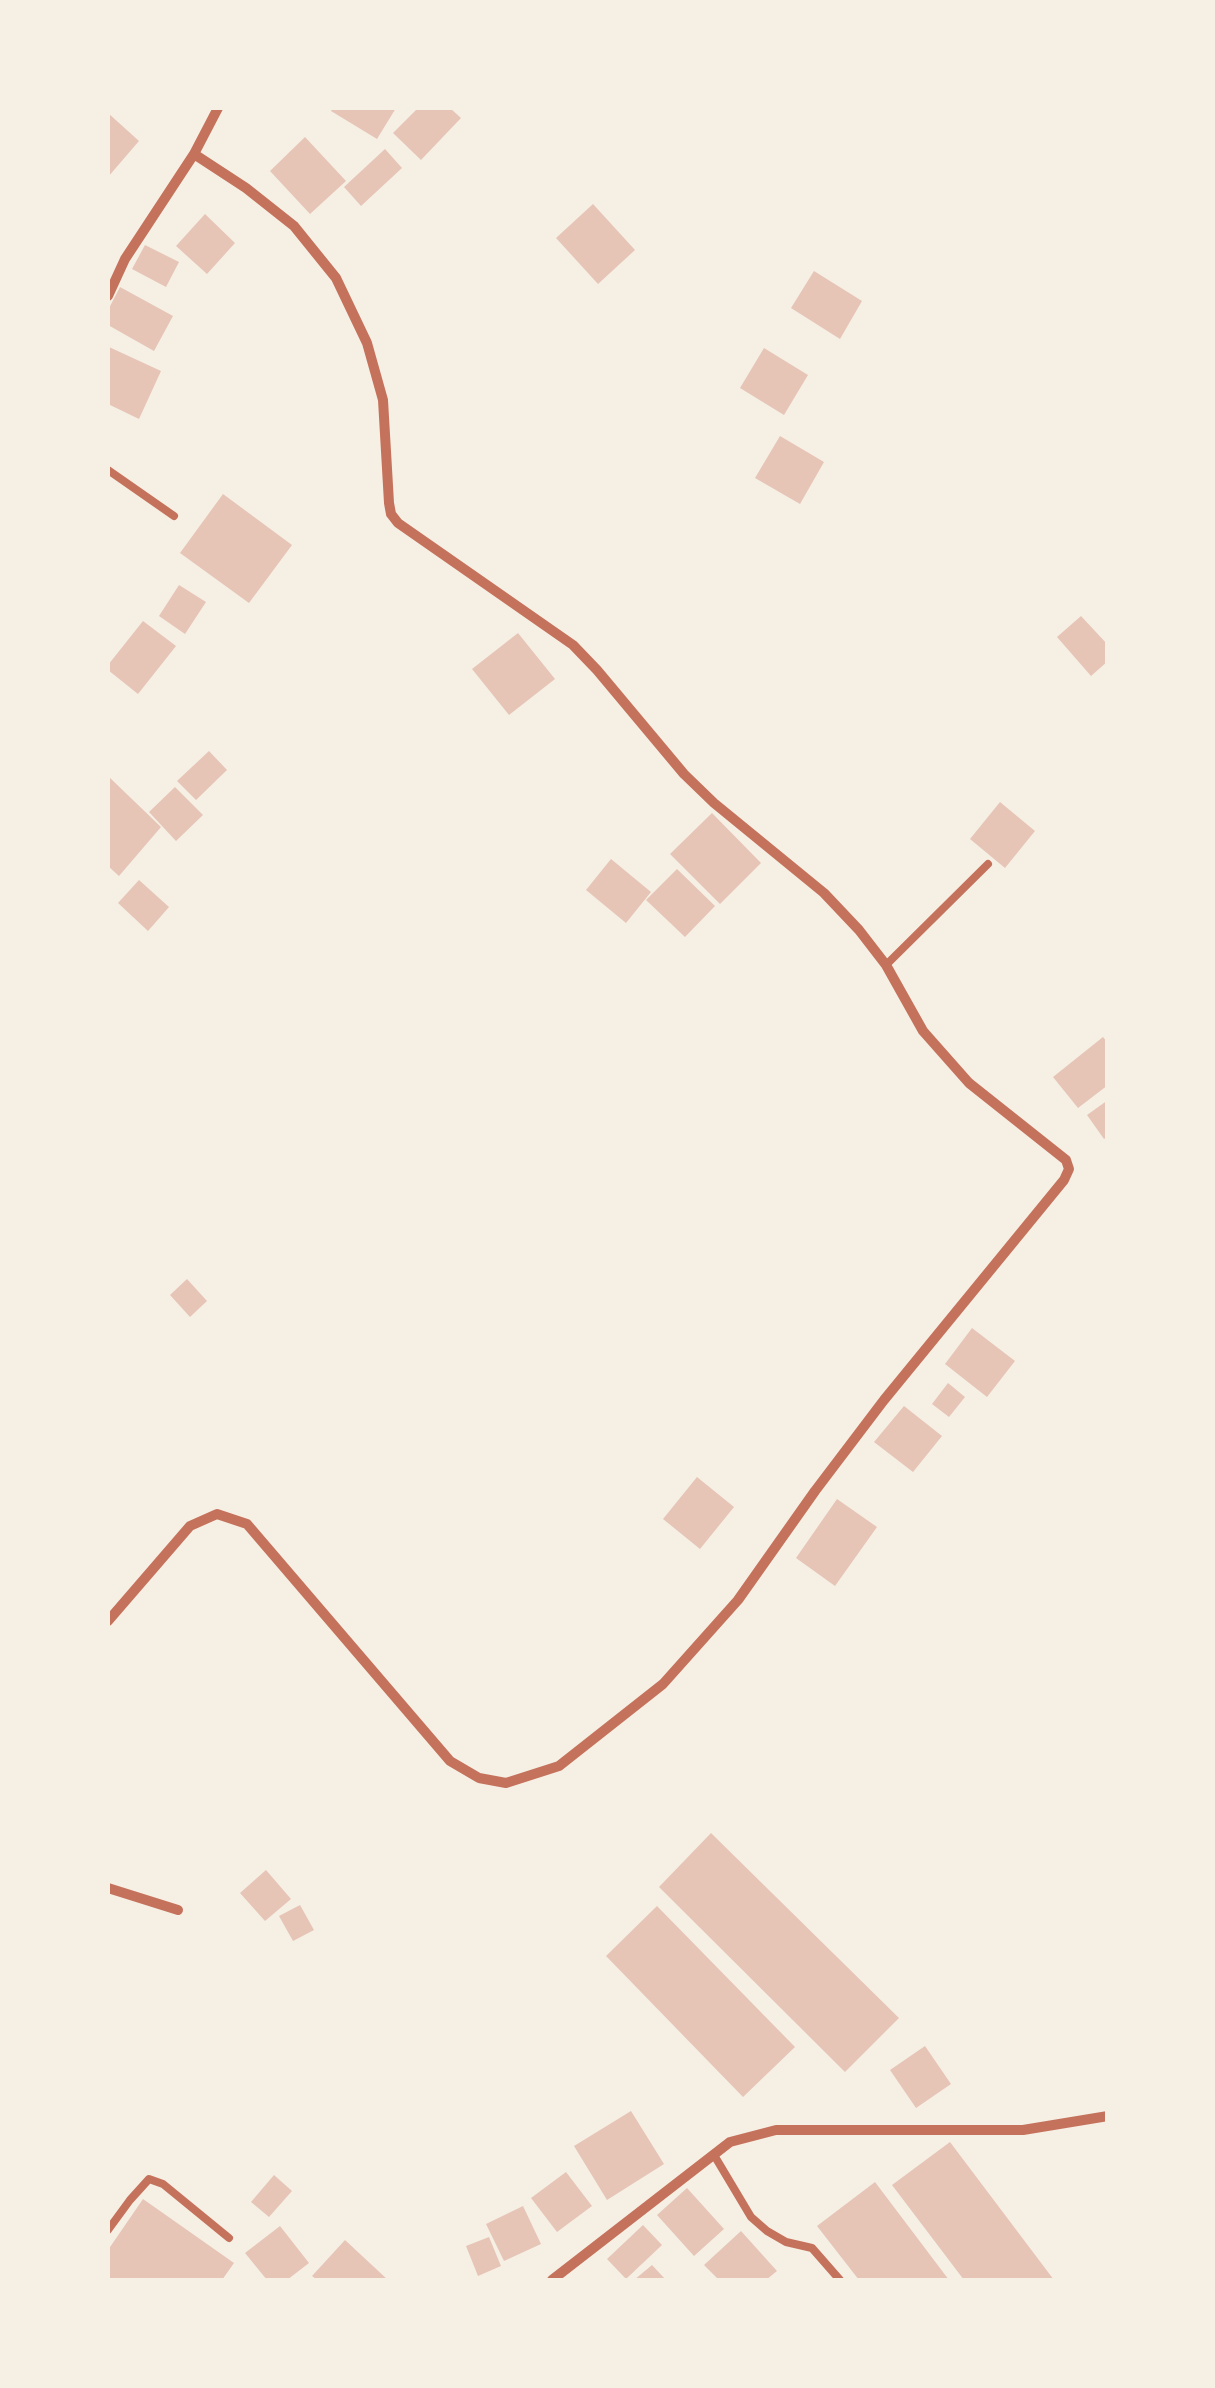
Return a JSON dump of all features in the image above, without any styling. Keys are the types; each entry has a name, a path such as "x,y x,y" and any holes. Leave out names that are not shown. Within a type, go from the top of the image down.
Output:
{"street":[{"path":"108,296 125,259 194,154 218,108"},
{"path":"108,1621 190,1526 218,1514 247,1524 450,1760 478,1778 506,1783 559,1766 663,1684 738,1600 884,1400 1069,1169 1066,1160 969,1083 922,1030 886,966 859,930 824,893 714,804 573,645 398,523 389,503 384,400 367,343 336,278 294,226 194,154"},
{"path":"108,1888 178,1910"},
{"path":"552,2280 730,2142 776,2130 1023,2130 1108,2116"}],"lane":[{"path":"108,470 174,516"},
{"path":"886,966 988,864"},
{"path":"714,2155 751,2217 786,2242 812,2248 840,2280"},
{"path":"108,2230 149,2180 162,2184 230,2238"}],"building":[{"path":"396,108 377,139 331,111"},
{"path":"418,108 450,108 461,118 421,160 393,133"},
{"path":"108,113 139,141 108,177"},
{"path":"305,137 346,181 310,214 270,171"},
{"path":"385,149 402,168 361,206 344,187"},
{"path":"593,204 635,250 598,284 556,238"},
{"path":"205,214 235,243 207,274 176,246"},
{"path":"145,245 179,262 166,287 132,269"},
{"path":"814,271 862,301 840,339 791,308"},
{"path":"120,287 173,316 154,351 108,325 108,310"},
{"path":"109,347 161,371 139,419 108,404"},
{"path":"764,348 808,375 784,415 740,388"},
{"path":"780,436 824,462 800,504 755,478"},
{"path":"223,494 292,545 249,603 180,553"},
{"path":"179,585 206,602 185,634 159,616"},
{"path":"1081,616 1108,645 1108,661 1091,676 1057,637"},
{"path":"143,621 176,646 138,694 108,670 108,665"},
{"path":"518,633 555,679 509,715 472,669"},
{"path":"209,751 227,770 196,800 177,781"},
{"path":"108,776 161,827 119,876 108,866"},
{"path":"175,787 203,815 176,841 149,812"},
{"path":"1000,802 1035,831 1005,868 970,839"},
{"path":"712,813 761,863 720,904 670,854"},
{"path":"611,859 651,892 626,923 586,890"},
{"path":"677,869 715,906 685,937 646,900"},
{"path":"139,880 169,907 148,931 118,903"},
{"path":"1103,1037 1108,1043 1108,1085 1078,1108 1053,1077"},
{"path":"1108,1100 1108,1137 1104,1139 1087,1115"},
{"path":"187,1279 207,1301 190,1317 170,1295"},
{"path":"972,1328 1015,1361 987,1397 945,1364"},
{"path":"948,1383 965,1397 949,1417 932,1404"},
{"path":"904,1406 942,1436 913,1472 874,1442"},
{"path":"697,1477 734,1507 700,1549 663,1519"},
{"path":"837,1499 877,1527 835,1586 796,1558"},
{"path":"711,1833 899,2018 845,2072 659,1887"},
{"path":"266,1870 291,1899 265,1921 240,1893"},
{"path":"300,1905 314,1930 293,1941 279,1916"},
{"path":"657,1906 795,2047 743,2097 606,1956"},
{"path":"925,2046 951,2084 916,2108 890,2070"},
{"path":"631,2111 664,2164 607,2200 574,2146"},
{"path":"950,2142 1054,2280 964,2280 892,2185"},
{"path":"566,2172 592,2206 557,2232 531,2198"},
{"path":"274,2175 292,2191 269,2217 251,2202"},
{"path":"875,2182 949,2280 859,2280 817,2226"},
{"path":"687,2188 724,2229 694,2256 657,2215"},
{"path":"143,2199 234,2263 222,2280 108,2280 108,2250"},
{"path":"523,2206 541,2244 504,2261 486,2224"},
{"path":"643,2225 662,2245 626,2279 607,2259"},
{"path":"280,2226 309,2263 287,2280 267,2280 245,2253"},
{"path":"741,2231 777,2271 766,2280 719,2280 704,2265"},
{"path":"489,2237 501,2266 478,2276 466,2246"},
{"path":"345,2240 388,2280 317,2280 312,2276"},
{"path":"652,2265 666,2280 634,2280"}]}
